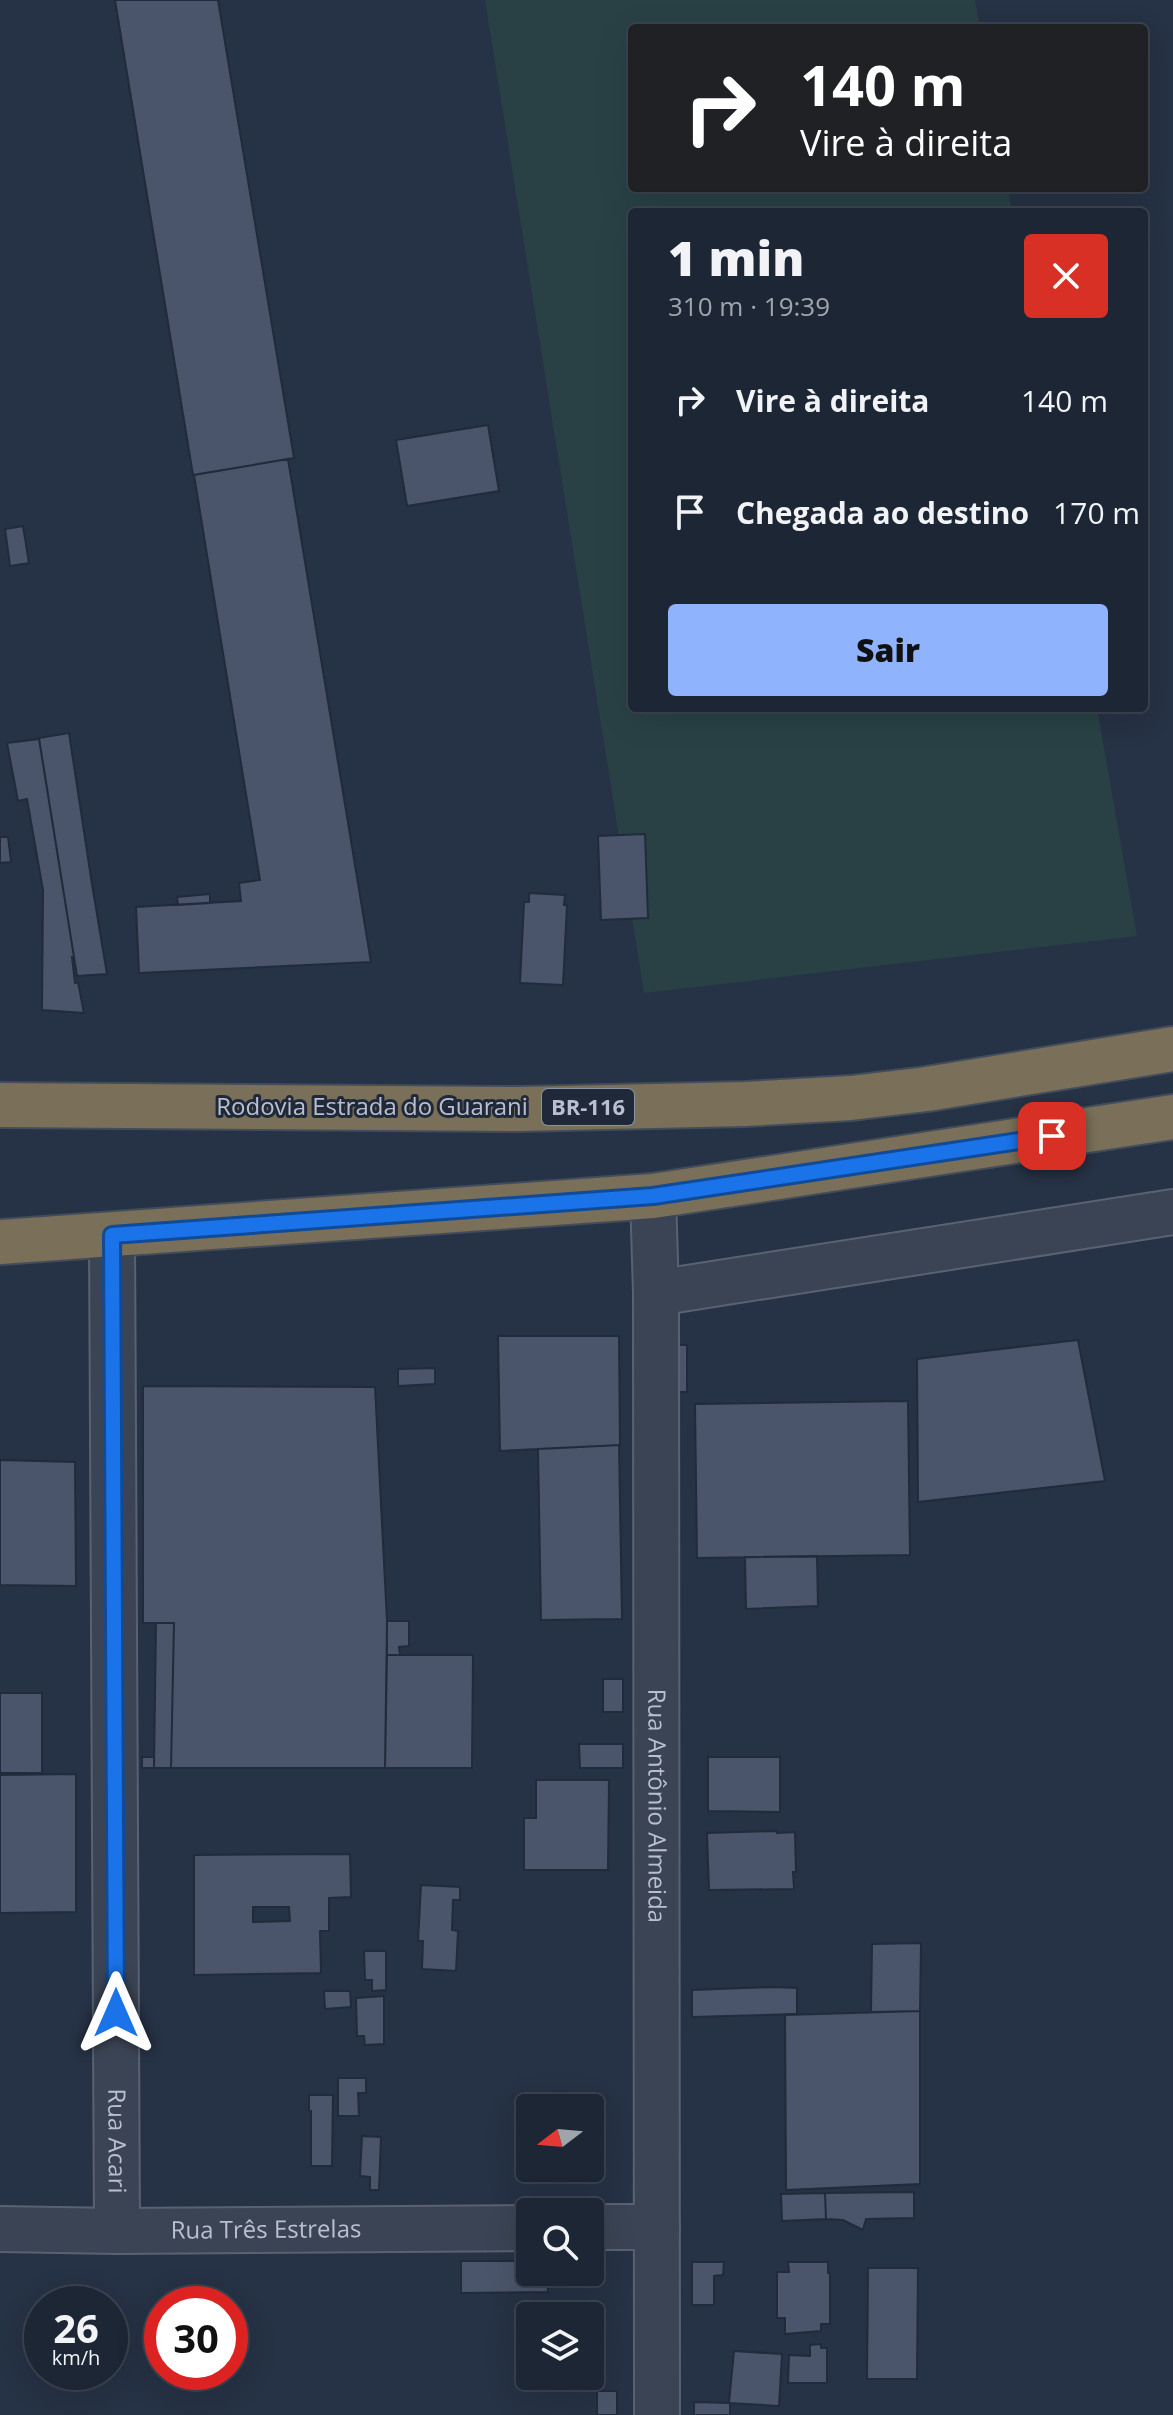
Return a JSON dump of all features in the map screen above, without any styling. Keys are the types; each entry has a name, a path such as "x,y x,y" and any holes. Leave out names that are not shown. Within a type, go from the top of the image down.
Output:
{"highway":[{"name":"Rodovia Estrada do Guarani","path":"0,1105 518,1109 745,1104 851,1098 927,1089 1173,1049"},
{"path":"0,1242 653,1196 1173,1117"}],"street":[{"name":"Rua Antônio Almeida","path":"653,1196 656,1293 657,2415"},
{"path":"656,1293 1173,1212"},
{"name":"Rua Acari","path":"112,1235 117,2231"},
{"path":"604,2227 657,2227"},
{"name":"Rua Três Estrelas","path":"0,2229 516,2228"}],"green space":[{"path":"485,0 975,0 979,24 628,24 628,192 1009,192 1011,208 628,208 628,712 1098,712 1137,936 644,993"}],"building":[{"path":"115,0 218,0 294,458 193,475"},
{"path":"488,425 499,491 407,506 396,440"},
{"path":"288,459 371,962 139,973 136,907 241,901 239,883 260,880 194,475"},
{"path":"23,526 29,563 10,566 5,529"},
{"path":"69,733 107,974 77,976 39,738"},
{"path":"39,739 74,957 75,983 78,982 84,1013 42,1010 43,890 27,799 18,801 7,743"},
{"path":"645,834 648,918 601,920 598,836"},
{"path":"0,837 8,837 11,862 0,863"},
{"path":"529,893 565,895 563,985 520,983 524,902 529,902"},
{"path":"210,894 210,903 178,905 177,897"},
{"path":"498,1336 619,1336 620,1445 500,1451"},
{"path":"1078,1340 1105,1481 918,1502 917,1359"},
{"path":"668,1345 687,1345 687,1392 665,1392"},
{"path":"435,1368 435,1384 398,1386 398,1369"},
{"path":"143,1386 375,1387 387,1621 385,1768 171,1768 174,1623 143,1623"},
{"path":"908,1401 910,1555 697,1558 695,1404"},
{"path":"619,1445 622,1619 541,1620 538,1449"},
{"path":"0,1460 75,1462 76,1586 0,1585"},
{"path":"817,1556 818,1606 746,1609 745,1557"},
{"path":"387,1621 409,1621 409,1646 399,1647 400,1655 387,1655"},
{"path":"156,1623 174,1623 171,1768 154,1768"},
{"path":"387,1655 473,1655 472,1768 385,1768"},
{"path":"603,1679 623,1679 623,1712 603,1712"},
{"path":"0,1693 42,1693 42,1773 0,1773"},
{"path":"579,1744 623,1744 623,1768 580,1768"},
{"path":"142,1757 154,1757 154,1768 142,1768"},
{"path":"708,1757 780,1757 780,1812 708,1811"},
{"path":"76,1774 76,1912 0,1913 0,1775"},
{"path":"536,1780 609,1780 608,1870 524,1870 524,1818 536,1818"},
{"path":"795,1832 794,1889 709,1890 707,1833"},
{"path":"350,1854 351,1897 329,1898 329,1931 320,1931 321,1973 194,1975 194,1855","holes":["253,1907 289,1907 290,1921 253,1922"]},
{"path":"421,1885 460,1887 460,1900 453,1900 452,1930 458,1931 456,1971 422,1969 423,1941 418,1941"},
{"path":"921,1943 920,2011 871,2012 872,1944"},
{"path":"364,1951 386,1951 386,1990 372,1991 372,1980 365,1980"},
{"path":"797,1988 797,2014 692,2017 692,1990"},
{"path":"324,1991 350,1991 351,2007 325,2009"},
{"path":"384,1996 384,2044 365,2045 364,2036 357,2036 356,1998"},
{"path":"920,2011 920,2184 786,2190 785,2015"},
{"path":"338,2078 366,2078 366,2093 358,2093 359,2116 338,2116"},
{"path":"309,2095 333,2095 332,2166 311,2166"},
{"path":"362,2136 381,2137 379,2190 370,2190 370,2177 360,2176"},
{"path":"914,2192 914,2218 866,2219 863,2230 843,2220 826,2219 825,2193"},
{"path":"825,2193 826,2219 782,2221 781,2194"},
{"path":"461,2261 516,2261 516,2286 547,2286 548,2292 461,2293"},
{"path":"692,2262 724,2262 723,2275 714,2276 714,2305 692,2305"},
{"path":"788,2262 828,2262 830,2324 821,2324 821,2331 785,2334 785,2318 777,2318 777,2272 789,2272"},
{"path":"868,2268 918,2268 917,2379 867,2379"},
{"path":"821,2344 821,2348 827,2348 827,2383 788,2383 789,2355 810,2356 810,2345"},
{"path":"734,2351 782,2354 779,2406 729,2403"},
{"path":"597,2391 617,2391 617,2415 597,2415"},
{"path":"694,2402 730,2403 730,2415 694,2415"}],"route":[{"path":"116,2013 112,1235 653,1196 1052,1136"}]}
